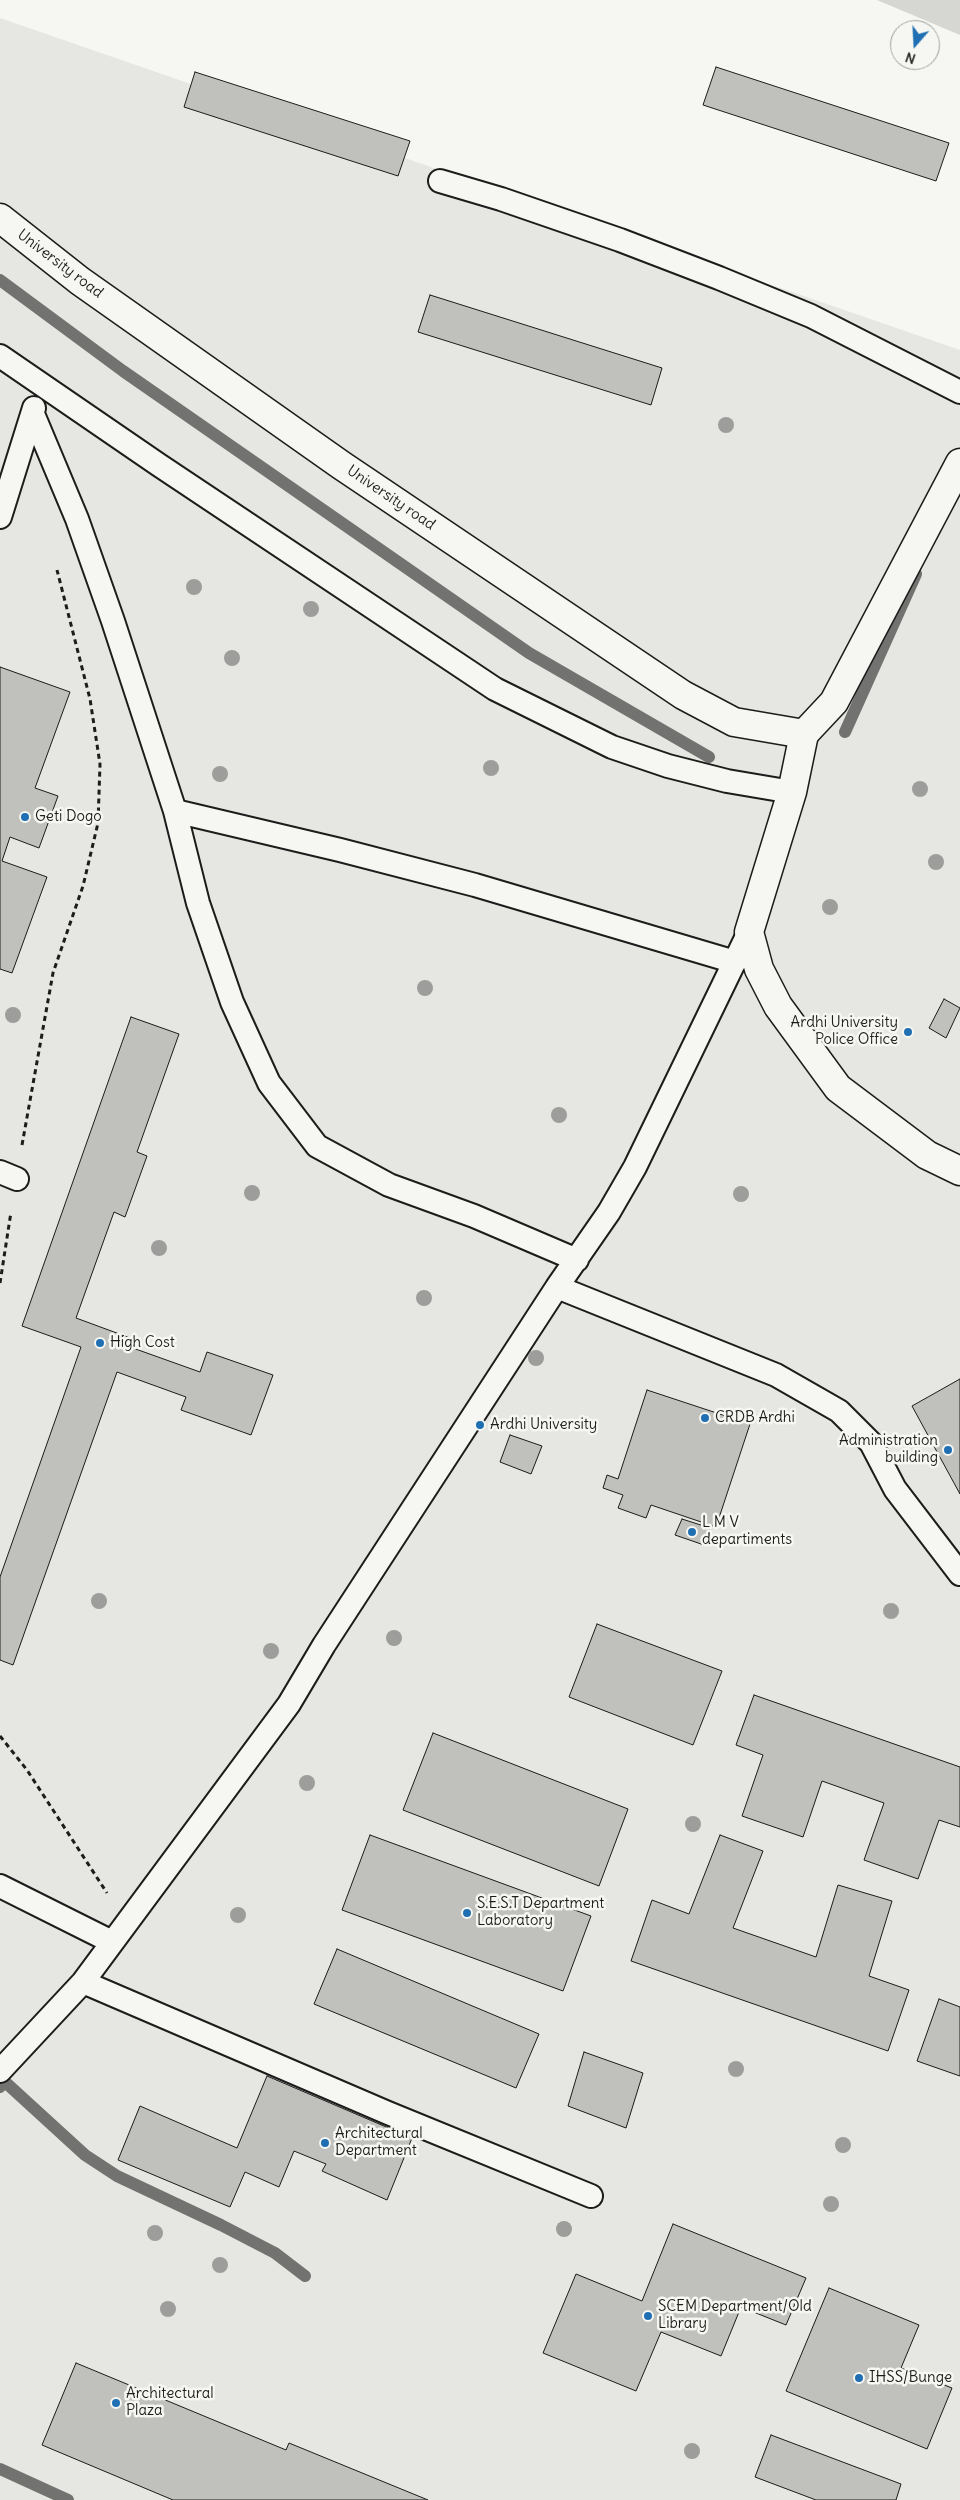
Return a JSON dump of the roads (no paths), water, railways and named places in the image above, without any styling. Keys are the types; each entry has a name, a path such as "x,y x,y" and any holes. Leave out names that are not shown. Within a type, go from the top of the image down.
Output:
{"street":[{"name":"University road","path":"0,218 80,281 341,465 682,695 734,722 804,734"},
{"path":"960,463 852,672 834,702 804,734 792,792 749,932 758,969 778,1006 838,1088 927,1155 960,1171"}],"lane":[{"path":"440,181 501,199 620,240 719,278 811,316 960,392"},
{"path":"0,356 40,385 495,689 612,747 668,766 727,781 792,792"},
{"path":"0,517 33,414 40,385"},
{"path":"33,414 77,519 175,811 198,902 232,1002 269,1083 317,1146 389,1185 474,1216 577,1260"},
{"path":"175,811 340,850 475,885 735,962"},
{"path":"0,2070 83,1982 289,1704 324,1645 557,1287 609,1212 635,1167 749,932"},
{"path":"557,1287 776,1375 839,1411 871,1443 895,1489 960,1574"},
{"path":"0,1886 112,1942"},
{"path":"83,1982 388,2113 590,2196"}],"waterway":[{"path":"0,280 123,371 529,653 709,757"},
{"path":"845,732 916,574"},
{"path":"0,2087 4,2081 85,2155 117,2176 221,2225 275,2253 305,2276"},
{"path":"0,2469 68,2500"}],"place":[{"name":"Geti Dogo","path":"25,817"},
{"name":"Ardhi University Police Office","path":"908,1032"},
{"name":"High Cost","path":"100,1343"},
{"name":"CRDB Ardhi","path":"705,1418"},
{"name":"Ardhi University","path":"480,1425"},
{"name":"Administration building","path":"948,1450"},
{"name":"L M V departiments","path":"692,1532"},
{"name":"S.E.S.T Department Laboratory","path":"467,1913"},
{"name":"Architectural Department","path":"325,2143"},
{"name":"SCEM Department/Old Library","path":"648,2316"},
{"name":"IHSS/Bunge","path":"859,2378"},
{"name":"Architectural Plaza","path":"116,2403"}]}
